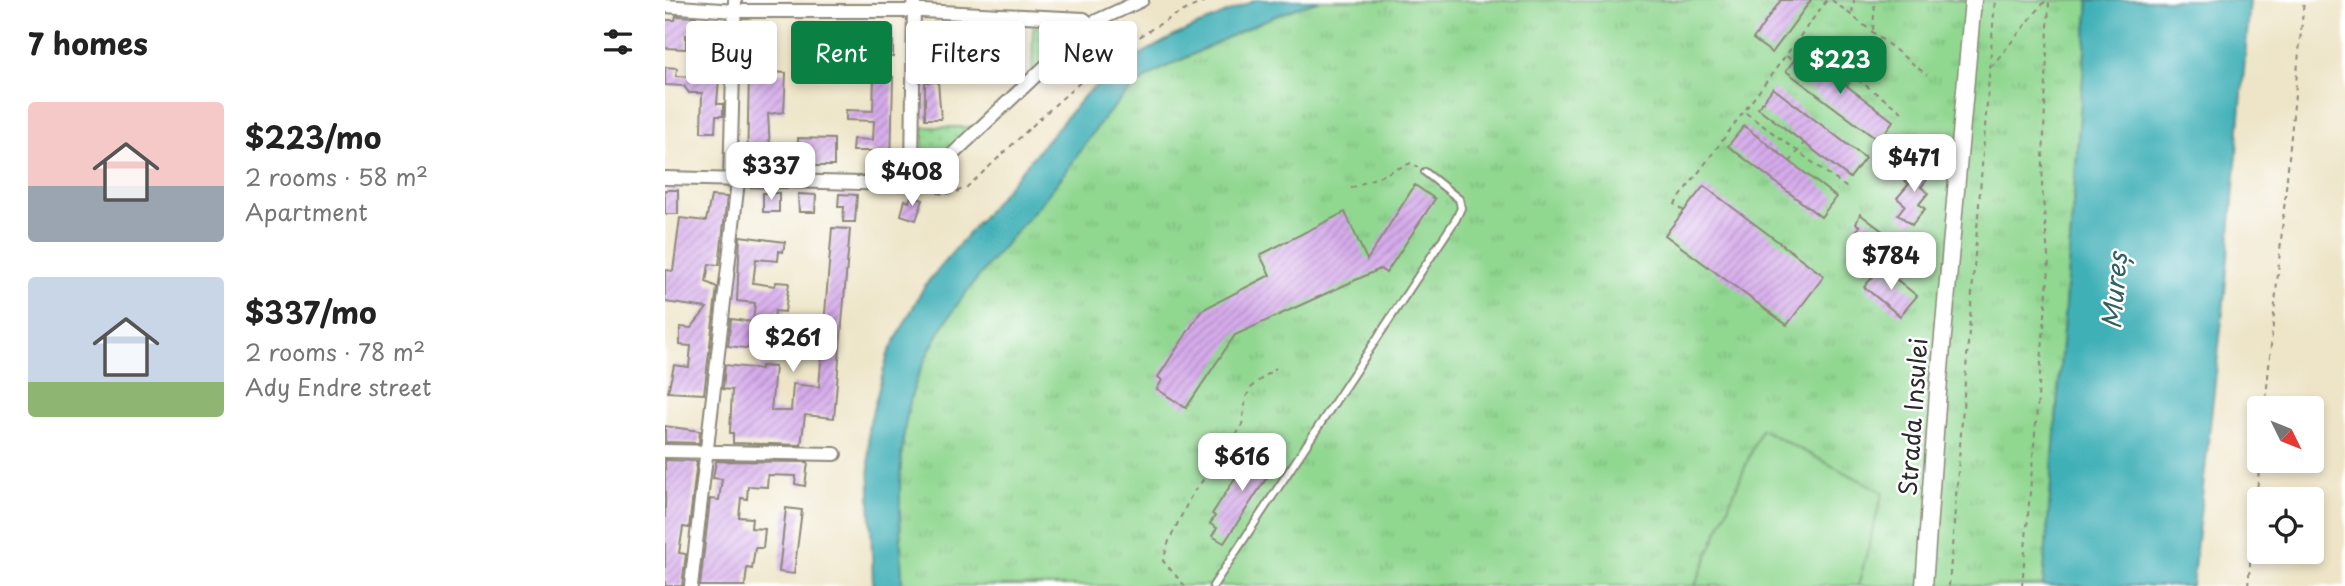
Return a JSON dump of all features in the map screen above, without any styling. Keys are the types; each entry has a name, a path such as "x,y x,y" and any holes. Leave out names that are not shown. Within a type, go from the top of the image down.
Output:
{"street":[{"path":"1096,21 1142,0"},
{"name":"Strada Insulei","path":"1924,586 1938,392 1973,0"},
{"path":"669,4 914,6 1086,21"},
{"path":"691,586 709,451 734,181 735,6"},
{"path":"914,6 914,181"},
{"path":"665,178 899,184 914,181 937,169 1039,72"},
{"path":"665,451 835,454"}],"lane":[{"path":"1213,586 1457,219 1461,208 1458,199 1425,172"}],"path":[{"path":"914,181 938,195 954,194 967,187 1079,86 1148,30 1208,0"},
{"path":"1684,211 1675,204 1827,0"},
{"path":"1832,0 1927,75"},
{"path":"1851,15 1854,0"},
{"path":"1873,32 1875,0"},
{"path":"1949,586 1995,0"},
{"path":"1989,70 2047,0"},
{"path":"2022,586 2049,268 2042,187 2047,0"},
{"path":"2266,396 2304,0"},
{"path":"1800,37 1902,112"},
{"path":"1786,56 1794,61"},
{"path":"1847,86 1854,77"},
{"path":"1759,93 1765,98"},
{"path":"1745,112 1847,188"},
{"path":"1730,132 1736,136"},
{"path":"1790,162 1804,143"},
{"path":"1351,188 1411,163 1425,172"},
{"path":"1185,586 1163,561 1169,541 1192,494 1229,447 1242,425 1246,397 1253,385 1276,368"},
{"path":"2249,586 2259,473"}],"green space":[{"path":"1320,0 2089,0 2043,586 902,586 900,496 905,428 919,374 950,315 1057,183 1102,121 1133,88 1164,68 1288,11"},
{"path":"1033,27 1039,27 1039,68 1032,75"},
{"path":"923,127 980,127 954,153 922,172"},
{"path":"1761,429 1883,492 1858,586 1695,586"}],"water":[{"path":"1256,0 1320,0 1240,32 1162,69 1133,88 1102,121 1057,183 970,287 933,344 919,374 909,406 902,450 900,496 902,586 873,586 868,429 888,354 925,285 1085,95 1098,84 1137,84 1137,56 1174,36"},
{"name":"Mureș","path":"2089,0 2250,0 2225,293 2192,586 2043,586"}],"building":[{"path":"1781,0 1811,0 1772,53 1753,39"},
{"path":"676,16 696,17 696,21 686,21 686,49 665,48 665,20 675,20"},
{"path":"1801,51 1893,121 1879,141 1786,71"},
{"path":"665,67 677,68 676,76 686,76 686,84 719,84 717,104 723,104 723,116 716,116 715,132 701,132 702,93 689,93 684,86 665,85"},
{"path":"777,72 786,73 784,112 768,114 770,149 798,149 798,138 834,139 834,166 797,166 797,161 765,160 764,168 747,165 749,84 777,84"},
{"path":"893,77 891,168 872,167 872,151 852,151 853,139 873,140 874,121 846,120 846,110 873,111 874,84 892,84"},
{"path":"925,84 938,84 941,119 925,119"},
{"path":"1773,88 1865,158 1850,178 1758,108"},
{"path":"1744,126 1836,197 1821,217 1728,146"},
{"path":"1916,163 1931,175 1921,187 1928,193 1919,204 1925,209 1912,225 1898,214 1905,205 1897,198 1909,184 1903,179"},
{"path":"1415,185 1435,199 1386,273 1380,269 1235,335 1186,408 1157,389 1162,380 1158,377 1202,310 1270,275 1260,255 1345,212 1367,260"},
{"path":"1704,186 1824,276 1787,325 1665,235"},
{"path":"665,190 678,190 678,214 665,214"},
{"path":"763,193 779,193 779,212 763,212"},
{"path":"798,194 816,195 815,212 799,212"},
{"path":"839,194 857,195 855,222 843,222 844,207 838,207"},
{"path":"711,196 727,197 719,265 709,264 706,282 717,287 704,394 668,392 674,365 689,367 691,346 680,345 680,327 691,328 707,308 665,302 665,270 673,271 680,218 706,221"},
{"path":"911,196 923,200 916,220 901,215 905,200 909,202"},
{"path":"1860,214 1902,246 1889,262 1853,236 1860,226 1856,224"},
{"path":"832,228 850,229 834,418 805,415 801,445 733,443 733,433 730,433 732,390 723,389 725,365 761,369 761,366 775,367 771,411 791,411 793,384 819,387"},
{"path":"740,236 785,242 783,252 779,251 778,261 756,259 753,283 775,286 776,282 789,283 785,312 775,311 769,351 728,346 731,319 753,322 755,303 737,301"},
{"path":"1881,267 1917,296 1900,316 1864,287"},
{"path":"665,426 700,431 699,443 665,442"},
{"path":"1254,449 1264,455 1266,451 1279,459 1224,543 1212,536 1217,528 1210,524 1215,516 1212,514"},
{"path":"665,460 697,461 689,528 683,527 679,553 686,554 682,586 665,586"},
{"path":"716,461 808,462 805,486 795,484 796,476 768,475 767,487 748,486 747,499 741,498 739,517 752,518 751,528 765,529 763,548 755,548 752,569 747,568 745,586 700,586 710,499 719,500 722,479 713,478"},
{"path":"786,508 802,510 794,574 779,572"}]}
